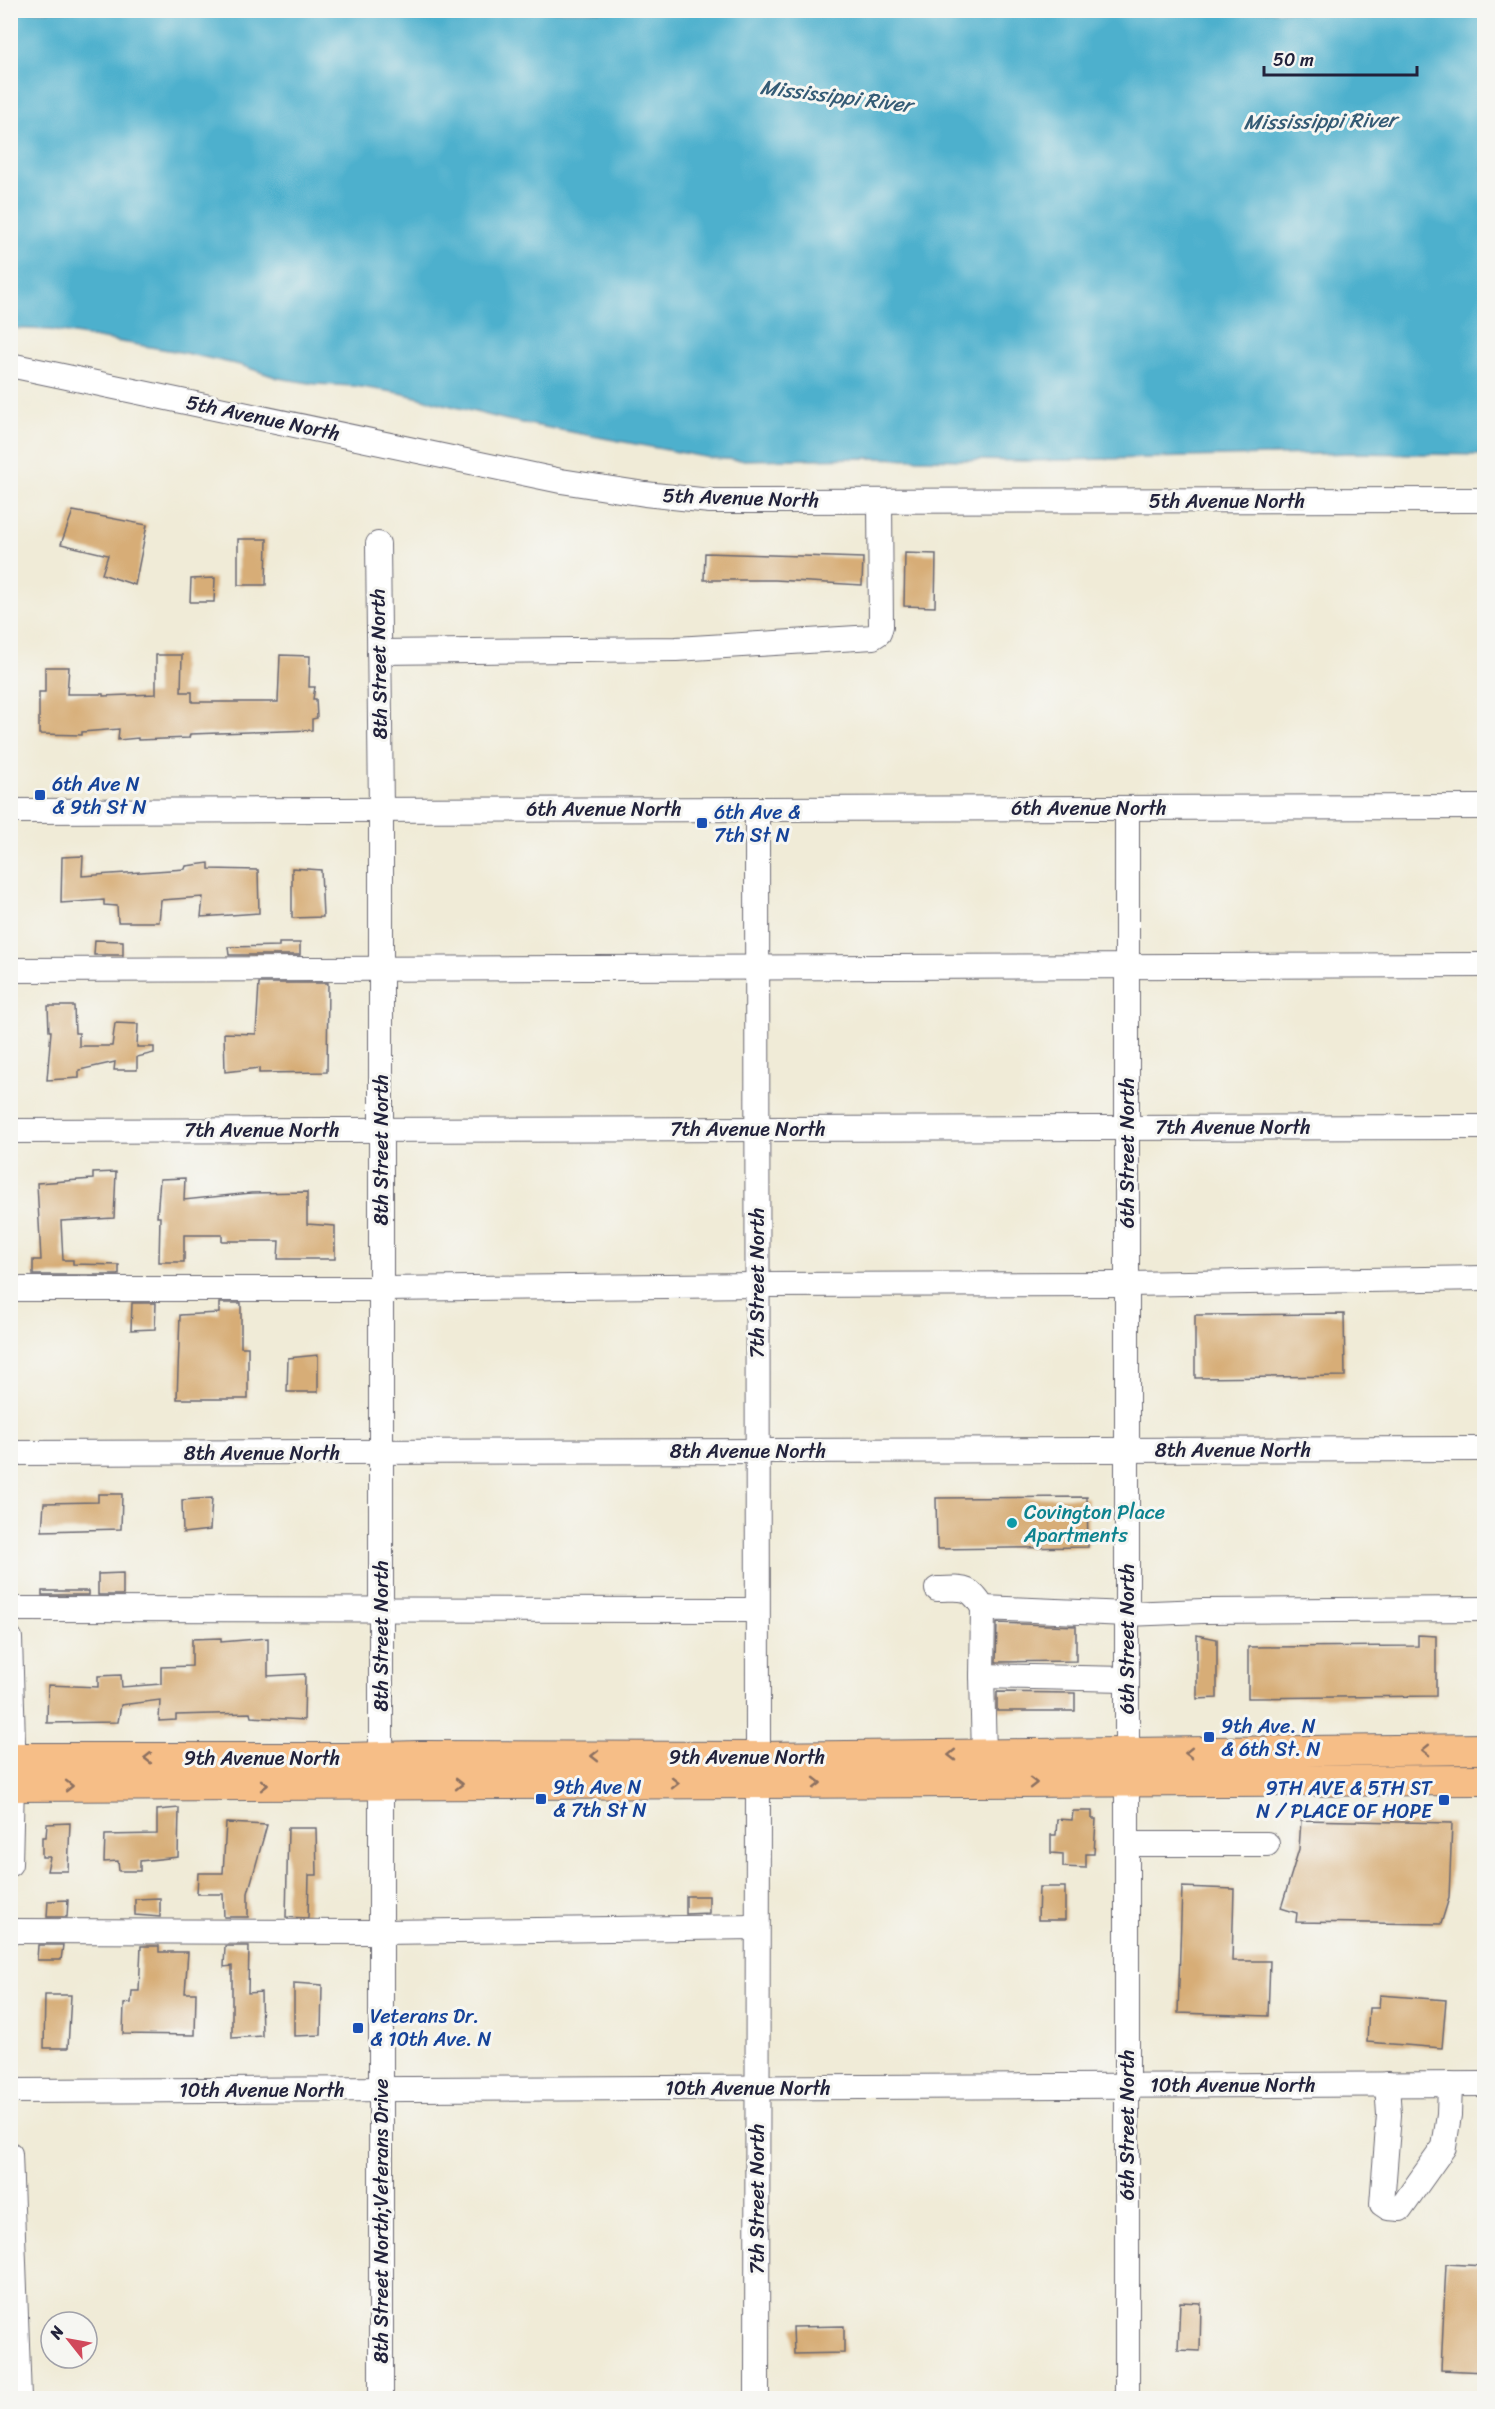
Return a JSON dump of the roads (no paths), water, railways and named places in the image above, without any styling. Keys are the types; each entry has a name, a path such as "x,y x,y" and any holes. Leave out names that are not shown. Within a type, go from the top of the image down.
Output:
{"main road":[{"name":"9th Avenue North","path":"758,1770 984,1755 1126,1768 1485,1749"},
{"name":"9th Avenue North","path":"11,1772 1126,1768 1485,1780"}],"street":[{"name":"5th Avenue North","path":"10,365 561,481 710,501 1485,500"},
{"path":"379,652 676,649 873,638 879,633 881,626 880,501"},
{"name":"8th Street North","path":"378,544 381,810 381,1770"},
{"name":"6th Avenue North","path":"10,811 1485,807"},
{"name":"6th Street North","path":"1127,808 1127,2398"},
{"name":"7th Street North","path":"757,809 757,2398"},
{"path":"10,970 1485,965"},
{"name":"7th Avenue North","path":"10,1131 1485,1126"},
{"path":"10,1289 1127,1284 1485,1278"},
{"name":"8th Avenue North","path":"10,1453 1485,1449"},
{"path":"937,1589 966,1589 975,1594 983,1608 984,1755"},
{"path":"983,1608 1127,1614 1203,1611 1485,1609"},
{"path":"10,1610 757,1610"},
{"path":"10,1638 10,1864"},
{"path":"982,1676 1126,1679"},
{"name":"8th Street North;Veterans Drive","path":"381,1770 381,2398"},
{"path":"1127,1844 1267,1844"},
{"path":"10,1931 381,1932 757,1927"},
{"path":"1387,2084 1389,2115 1382,2204 1388,2208 1400,2208 1444,2147 1449,2115 1450,2084"},
{"name":"10th Avenue North","path":"10,2091 1485,2084"},
{"path":"10,2154 19,2398"}],"water":[{"name":"Mississippi River","path":"10,11 1484,11 1484,455 1354,453 1025,461 710,458 507,420 400,393 278,378 240,365 180,352 50,330 11,328"}],"place":[{"name":"6th Ave N & 9th St N","path":"40,795"},
{"name":"6th Ave & 7th St N","path":"702,823"},
{"name":"Covington Place Apartments","path":"1012,1523"},
{"name":"9th Ave. N & 6th St. N","path":"1209,1737"},
{"name":"9th Ave N & 7th St N","path":"541,1799"},
{"name":"9TH AVE & 5TH ST N / PLACE OF HOPE","path":"1444,1800"},
{"name":"Veterans Dr. & 10th Ave. N","path":"358,2028"}]}
